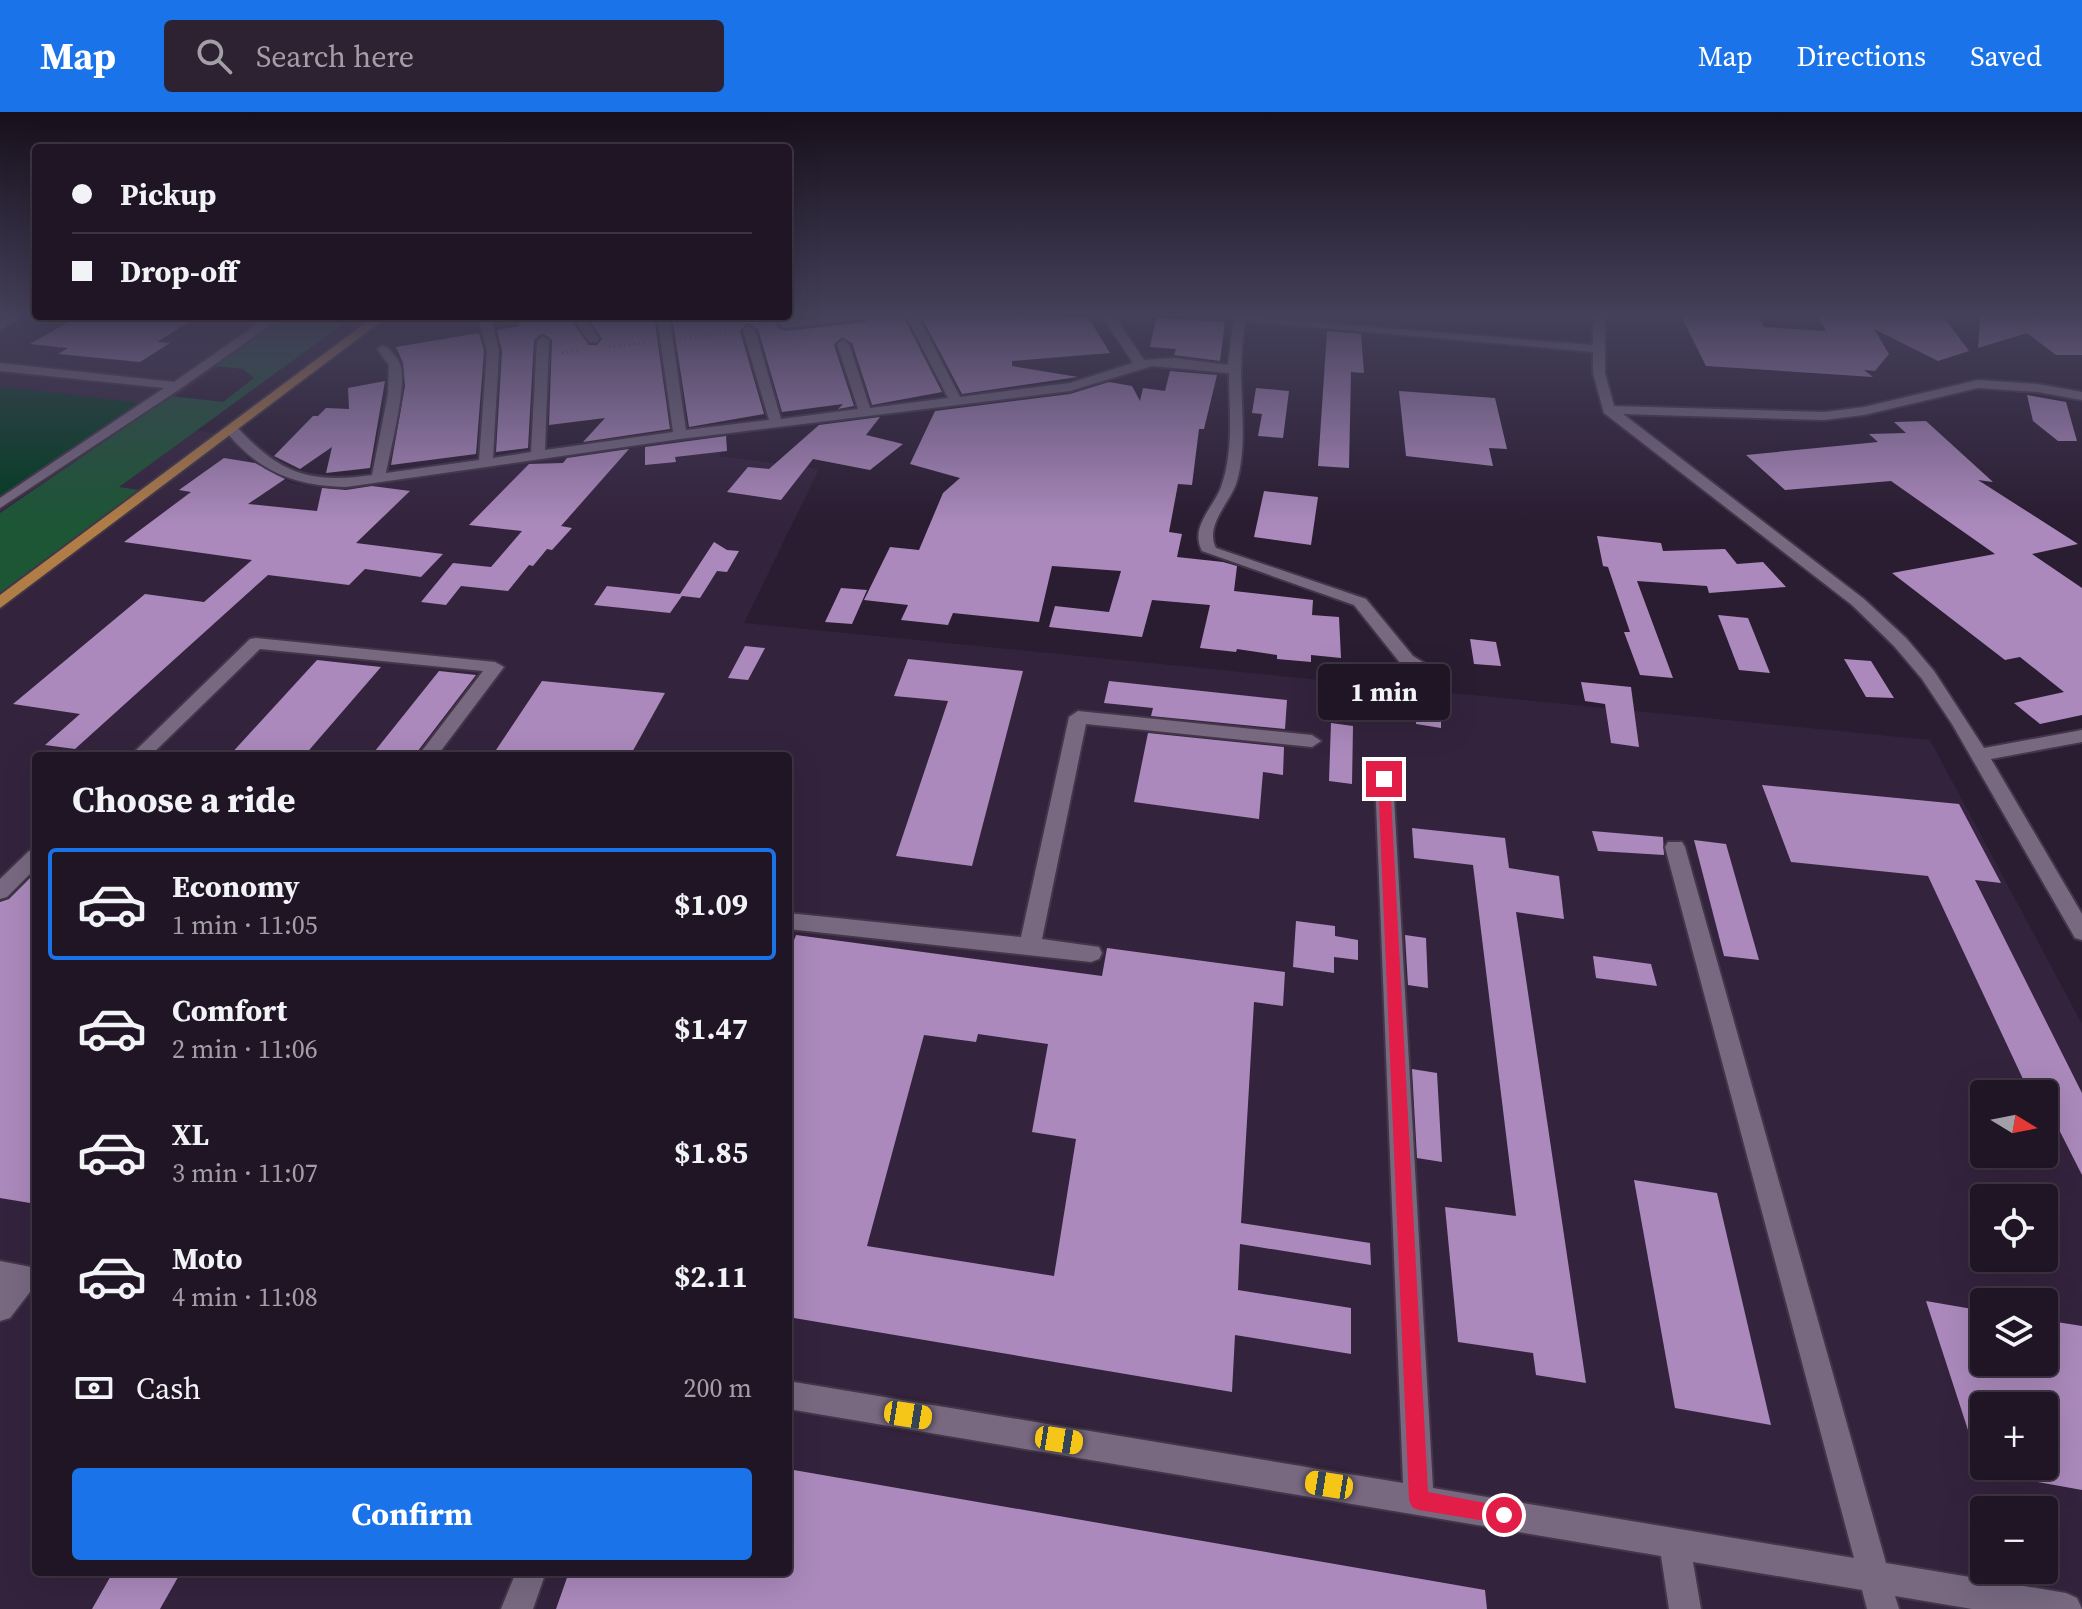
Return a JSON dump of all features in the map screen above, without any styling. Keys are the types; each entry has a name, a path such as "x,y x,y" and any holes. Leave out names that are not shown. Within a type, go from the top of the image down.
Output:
{"main road":[{"path":"0,603 289,386"}],"street":[{"path":"0,504 176,386"},
{"path":"378,479 394,386"},
{"path":"486,463 491,386"},
{"path":"538,456 541,386"},
{"path":"673,386 680,435"},
{"path":"765,386 776,423"},
{"path":"857,386 865,411"},
{"path":"948,386 955,400"},
{"path":"231,429 275,472 328,483 378,479 680,435 1069,386"},
{"path":"1235,386 1235,460 1223,500 1203,532 1203,543 1210,551 1360,602 1397,650 1407,660 1421,666"},
{"path":"1602,386 1609,410 1878,620 1928,675 1980,755 2082,932"},
{"path":"1609,410 1824,416 1864,411 1970,386"},
{"path":"2006,386 2082,396"},
{"path":"143,752 256,643 495,667 430,752"},
{"path":"1030,947 1078,717 1312,741"},
{"path":"1980,755 2080,739"},
{"path":"1384,779 1419,1500"},
{"path":"1675,847 1883,1609"},
{"path":"0,891 32,860"},
{"path":"792,921 1091,953"},
{"path":"0,1308 20,1277"},
{"path":"792,1396 2066,1609"},
{"path":"1674,1543 1685,1609"},
{"path":"517,1609 529,1576"}],"shaded area":[{"path":"0,386 192,386 140,422 229,435 252,464 291,483 318,487 352,487 729,434 719,456 819,469 744,623 1930,740 2082,1024 2082,1609 0,1609"}],"green space":[{"path":"244,386 258,386 119,487 139,490 0,593 0,513 171,396 223,402"},
{"path":"0,389 141,403 0,498"}],"building":[{"path":"384,386 370,468 326,473 332,447 300,469 274,456 313,416 318,416 326,408 349,409 348,388"},
{"path":"405,386 481,386 476,454 391,465"},
{"path":"500,386 531,386 528,448 496,452"},
{"path":"550,386 664,386 670,429 583,442 605,418 549,425"},
{"path":"683,386 756,386 764,414 689,427"},
{"path":"774,386 847,386 854,406 838,409 843,404 782,412"},
{"path":"866,386 939,386 942,392 872,405"},
{"path":"958,386 1018,386 962,394"},
{"path":"1096,386 1132,386 1140,401 1143,388 1165,391 1166,386 1214,386 1204,429 1199,429 1192,485 1178,484 1169,532 1182,534 1177,557 1237,566 1234,591 1313,600 1312,615 1339,617 1341,658 1311,655 1311,662 1277,659 1277,655 1237,649 1236,652 1200,648 1210,605 1152,600 1142,637 1049,627 1055,606 1109,612 1121,571 1052,566 1039,622 953,613 948,625 901,620 908,605 864,600 890,547 919,550 943,493 960,478 910,464 935,411 1070,394"},
{"path":"1323,386 1351,386 1349,468 1318,466"},
{"path":"1256,388 1289,391 1283,438 1258,436 1262,414 1252,413"},
{"path":"1399,391 1495,398 1507,449 1489,448 1493,466 1406,456"},
{"path":"2027,395 2066,402 2077,441 2058,441 2033,421"},
{"path":"880,417 866,435 903,444 870,470 813,459 781,500 727,492 748,467 769,469 819,425"},
{"path":"1926,421 1993,482 1978,480 2078,544 2032,554 2082,588 2082,715 2040,724 2014,703 2064,692 2020,657 2005,660 1892,573 1995,554 1891,481 1785,490 1746,455 1878,442 1869,434 1906,433 1894,422"},
{"path":"726,436 727,451 675,457 676,462 645,465 645,447"},
{"path":"629,449 561,526 572,528 552,550 547,549 533,566 529,565 508,591 461,586 446,605 421,602 453,563 491,567 522,531 469,525 529,464 563,463 567,458"},
{"path":"224,458 255,463 285,479 248,504 317,511 322,488 346,490 372,486 410,491 356,543 443,554 421,577 365,569 349,585 268,575 75,749 45,745 80,714 13,704 145,594 204,602 252,560 124,542 191,492 179,490"},
{"path":"1264,491 1318,497 1311,545 1254,537"},
{"path":"1597,536 1661,543 1663,551 1725,549 1737,564 1763,562 1786,587 1709,593 1707,586 1637,581 1673,678 1640,675 1624,632 1630,632 1608,567 1603,566"},
{"path":"714,542 727,550 739,551 727,572 717,571 700,598 682,596 670,613 594,605 607,586 680,594"},
{"path":"841,588 867,590 852,624 825,622"},
{"path":"1718,615 1748,618 1770,673 1739,670"},
{"path":"1470,639 1496,642 1501,666 1474,664"},
{"path":"745,646 765,648 748,680 728,678"},
{"path":"908,659 1023,671 972,866 896,856 948,701 894,696"},
{"path":"1844,659 1871,661 1894,698 1866,697"},
{"path":"317,660 381,667 307,752 233,752"},
{"path":"439,671 476,675 417,752 374,752"},
{"path":"542,681 665,693 632,752 495,752"},
{"path":"1109,681 1287,700 1285,729 1151,716 1153,708 1104,703"},
{"path":"1581,682 1631,687 1639,747 1611,743 1605,704 1585,701"},
{"path":"1417,697 1441,700 1441,728 1416,724"},
{"path":"1331,723 1353,726 1352,784 1329,781"},
{"path":"1148,733 1284,747 1283,775 1263,772 1259,819 1134,802"},
{"path":"1762,785 1959,804 2001,883 1975,880 2082,1093 2082,1175 2058,1128 2058,1080 2023,1080 1928,876 1791,862"},
{"path":"1412,828 1505,838 1509,868 1559,876 1564,919 1516,912 1586,1383 1536,1375 1533,1353 1458,1342 1445,1207 1516,1216 1473,865 1414,858"},
{"path":"1592,831 1663,837 1664,855 1598,851"},
{"path":"1694,840 1726,844 1759,960 1724,956"},
{"path":"32,876 32,1203 0,1198 0,902 9,899"},
{"path":"1296,921 1335,926 1335,936 1358,940 1358,960 1334,957 1334,973 1293,967"},
{"path":"796,935 1102,976 1107,948 1285,972 1283,1006 1254,1002 1241,1223 1370,1243 1371,1265 1240,1244 1238,1290 1351,1308 1351,1354 1235,1335 1232,1392 792,1318 792,946","holes":["978,1034 1048,1044 1032,1132 1076,1139 1054,1276 867,1246 924,1035 976,1042"]},
{"path":"1405,935 1426,938 1428,988 1408,985"},
{"path":"1593,956 1651,964 1657,986 1596,978"},
{"path":"1412,1069 1437,1073 1442,1162 1417,1158"},
{"path":"1634,1180 1717,1193 1771,1425 1675,1408"},
{"path":"1926,1301 1970,1309 1970,1376 2058,1376 2058,1322 2082,1326 2082,1490 2026,1480 2058,1480 2058,1392 1970,1392 1970,1436"},
{"path":"792,1470 1485,1590 1487,1609 556,1609 568,1576 792,1576"},
{"path":"111,1576 179,1576 160,1609 92,1609"}],"route":[{"path":"1384,779 1419,1500 1504,1515"}]}
